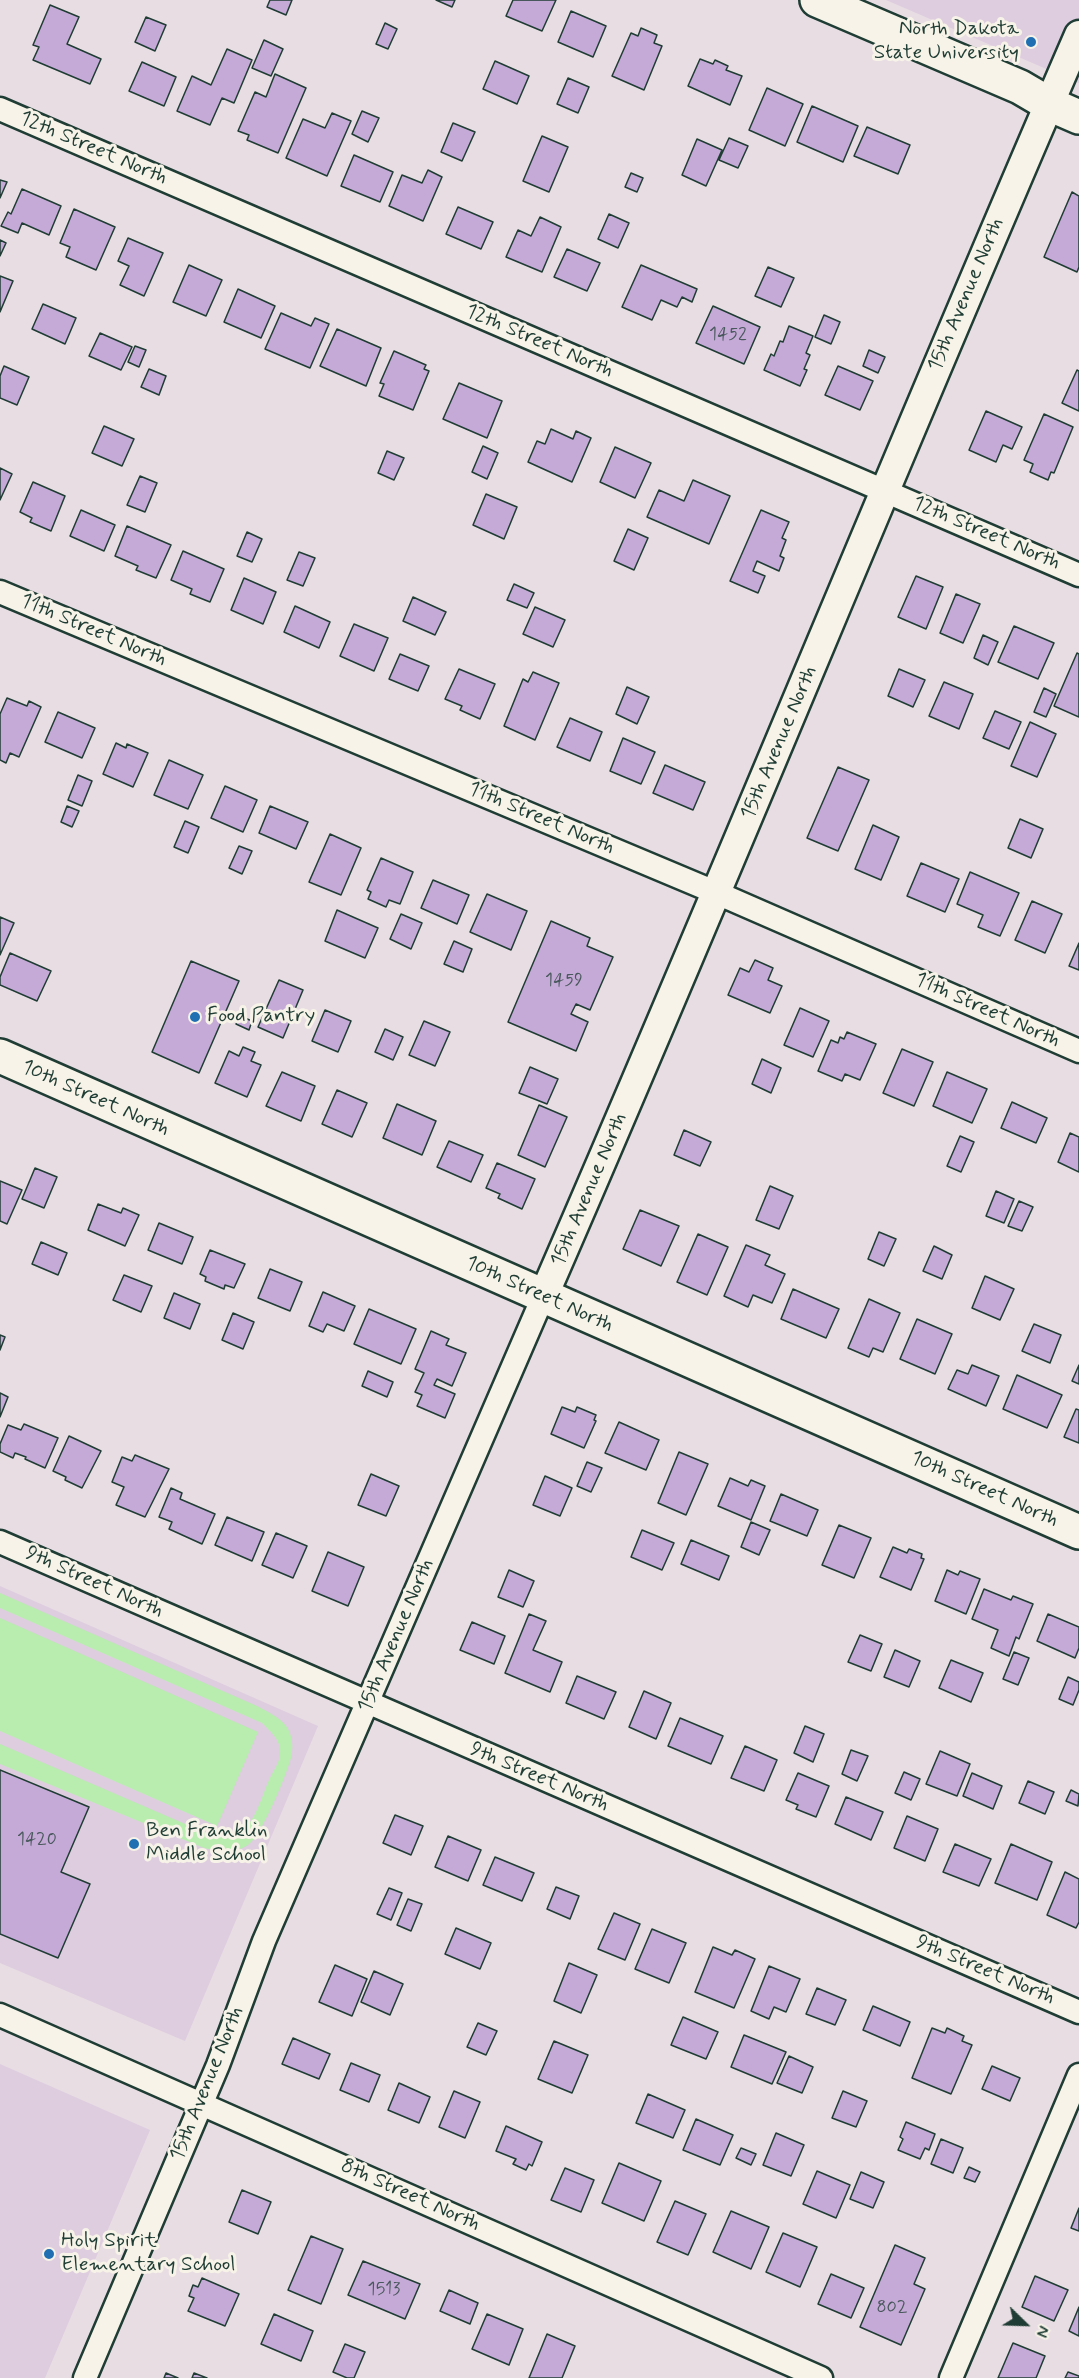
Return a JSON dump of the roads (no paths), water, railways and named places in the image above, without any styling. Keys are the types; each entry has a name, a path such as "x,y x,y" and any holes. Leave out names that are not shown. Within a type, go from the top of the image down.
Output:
{"main road":[{"path":"817,0 1020,87 1049,104 1079,117"},
{"name":"10th Street North","path":"0,1056 1079,1532"}],"street":[{"name":"15th Avenue North","path":"85,2378 218,2065 264,1941 717,893 884,490 1079,35"},
{"name":"12th Street North","path":"0,109 1079,575"},
{"name":"11th Street North","path":"0,592 717,893 1079,1051"},
{"name":"9th Street North","path":"0,1542 1079,2012"},
{"name":"8th Street North","path":"0,2015 821,2378"},
{"path":"951,2378 1079,2075"}],"place":[{"name":"North Dakota State University","path":"1031,42"},
{"name":"Food Pantry","path":"195,1017"},
{"name":"Ben Franklin Middle School","path":"134,1844"},
{"name":"Holy Spirit Elementary School","path":"49,2254"}]}
